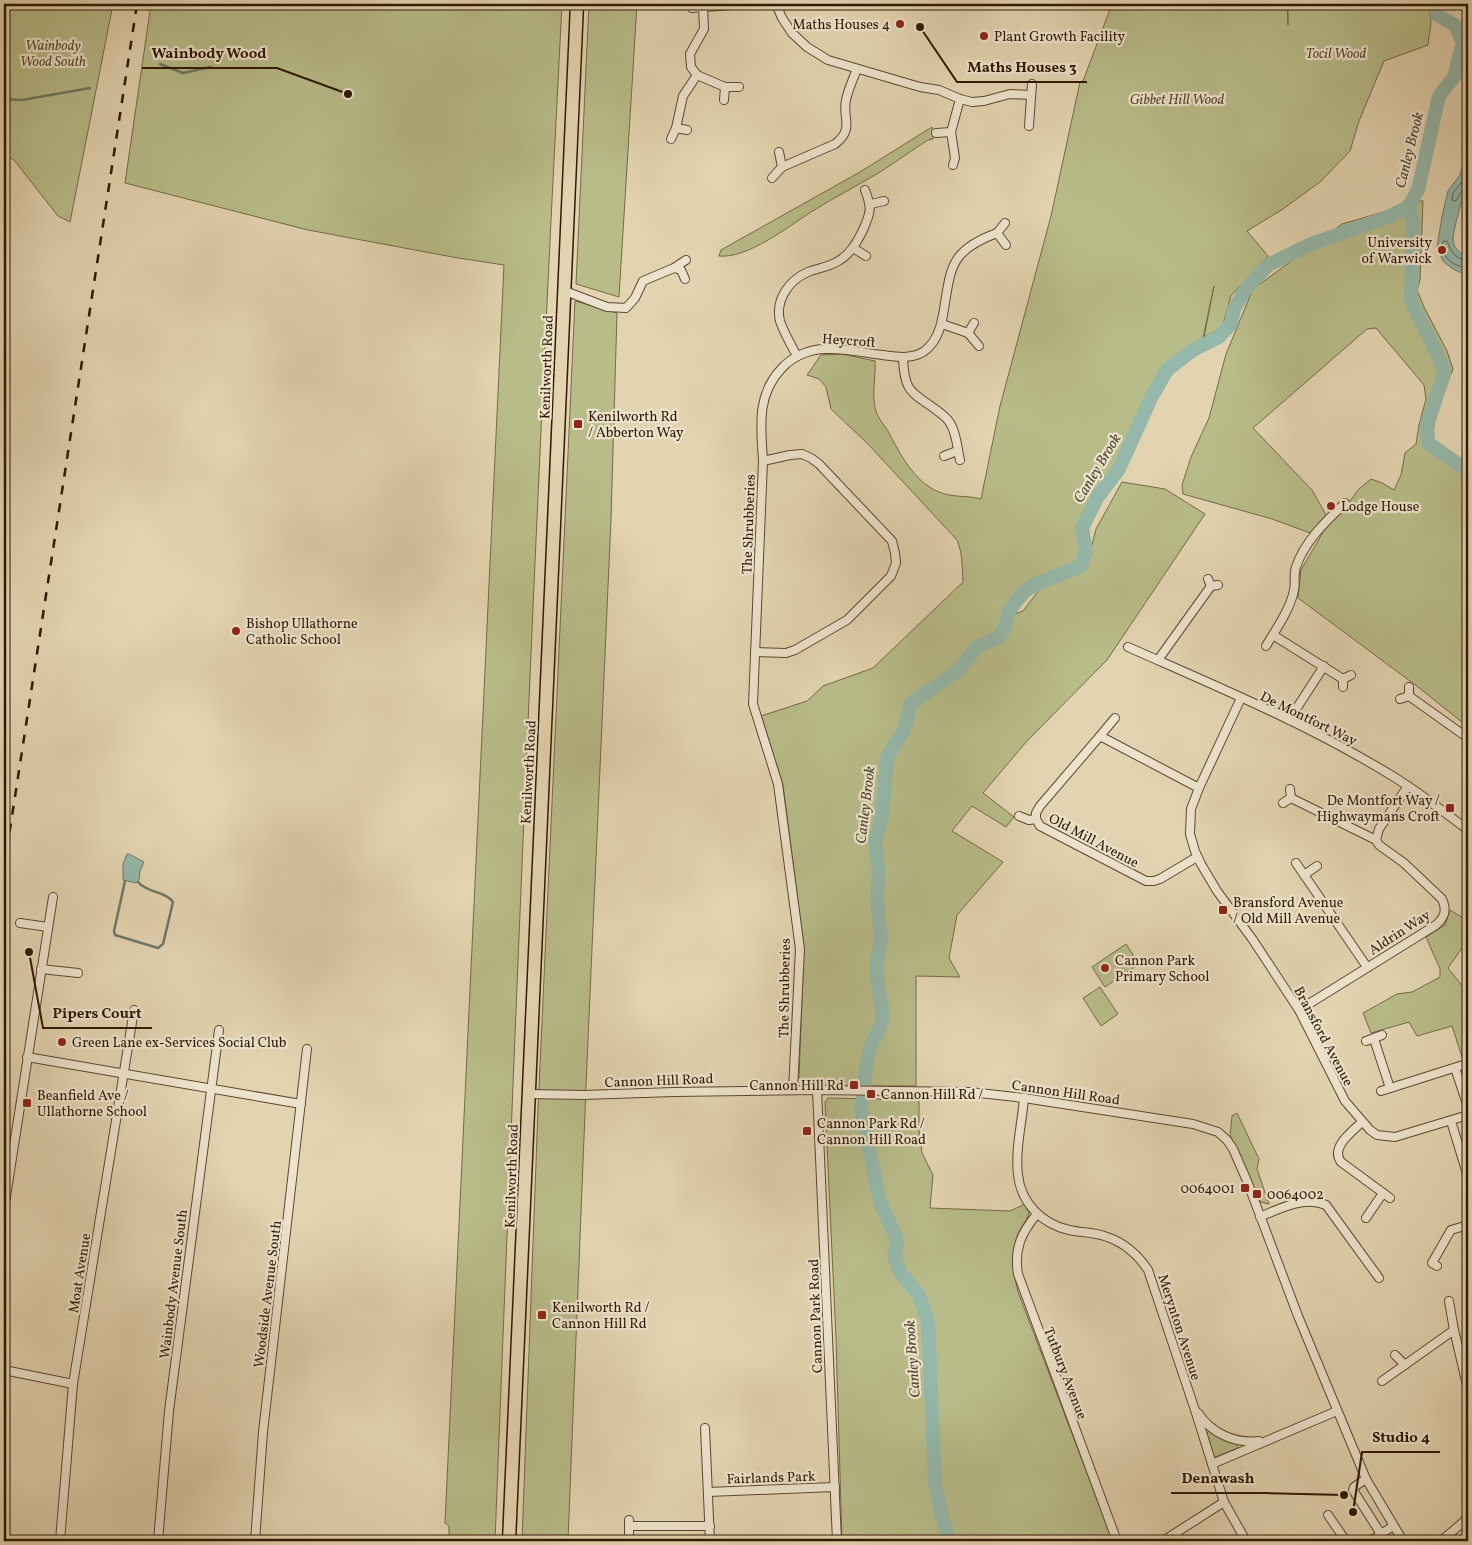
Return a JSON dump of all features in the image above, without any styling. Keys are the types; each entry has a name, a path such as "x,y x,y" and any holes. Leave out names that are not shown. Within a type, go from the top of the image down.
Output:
{"main road":[{"name":"Kenilworth Road","path":"510,1541 577,4"}],"street":[{"path":"692,8 744,4"},
{"path":"776,4 786,26 806,47 828,60 920,87 940,90 960,100 978,102 1010,94 1031,95"},
{"path":"703,7 704,29 690,58 691,67 697,75 725,87 738,87"},
{"path":"772,178 782,167 835,144 842,138 848,126 846,100 857,69"},
{"path":"672,139 683,96 697,75"},
{"path":"1029,126 1032,84"},
{"path":"724,100 725,87"},
{"path":"953,165 955,158 951,132 960,100"},
{"path":"676,128 687,130"},
{"path":"936,133 951,132"},
{"path":"779,152 782,167"},
{"path":"797,356 780,321 779,306 783,294 790,283 840,260 853,248 868,218 871,204 866,190"},
{"path":"871,204 884,201"},
{"name":"Heycroft","path":"763,461 761,426 764,398 769,383 785,364 797,356 825,349 903,357 914,356 927,350 942,324 955,263 970,244 996,233 1005,223"},
{"path":"996,233 1006,245"},
{"path":"853,248 866,256"},
{"path":"564,291 607,307 626,308 635,298 643,281 674,268 686,260"},
{"path":"674,268 681,270 685,279"},
{"path":"968,333 974,323"},
{"path":"942,324 968,333 979,346"},
{"path":"903,357 904,372 908,386 914,395 934,408 950,422 955,433 960,460"},
{"path":"944,456 957,451"},
{"name":"The Shrubberies","path":"755,652 786,653 847,620 891,576 896,563 896,553 892,541 819,464 802,454 763,461 755,652 753,704 779,790 800,949 793,1090"},
{"path":"1266,646 1291,601 1294,590 1295,569 1305,542 1345,503"},
{"path":"1158,660 1212,584"},
{"path":"1273,635 1346,681"},
{"name":"De Montfort Way","path":"1128,647 1289,720 1350,751 1408,786 1468,830"},
{"path":"1289,720 1324,666"},
{"path":"1409,687 1409,696"},
{"path":"1400,699 1409,696"},
{"path":"1409,696 1468,738"},
{"name":"Bransford Avenue","path":"1240,698 1191,809 1191,840 1197,857 1217,891 1253,940 1299,1010 1342,1096 1362,1122 1377,1135 1395,1138 1468,1115"},
{"name":"Old Mill Avenue","path":"1115,718 1040,806 1036,813 1036,819 1040,826 1146,881 1160,879 1197,857"},
{"path":"1100,736 1199,788"},
{"path":"1376,840 1380,829 1408,786"},
{"path":"1283,803 1291,798 1290,789"},
{"name":"Aldrin Way","path":"1291,798 1376,840 1379,845 1404,864 1442,899 1445,912 1436,925 1299,1010"},
{"name":"Old Mill Avenue","path":"1019,816 1029,820 1036,819"},
{"path":"1296,863 1367,967"},
{"path":"1304,875 1317,866"},
{"path":"4,1209 52,898"},
{"path":"20,923 48,927"},
{"path":"42,969 78,973"},
{"name":"Moat Avenue","path":"60,1541 74,1384 134,1010"},
{"name":"Wainbody Avenue South","path":"158,1541 169,1411 219,1030"},
{"path":"1366,1041 1382,1035"},
{"path":"1374,1039 1390,1088"},
{"name":"Woodside Avenue South","path":"254,1541 263,1432 307,1049"},
{"path":"27,1057 301,1104"},
{"path":"1380,1091 1463,1065"},
{"path":"1455,1068 1468,1107"},
{"name":"Cannon Hill Road","path":"529,1094 583,1095 793,1090 970,1092 1024,1098 1193,1124 1211,1129 1223,1136 1233,1149 1298,1316 1366,1479 1403,1541"},
{"name":"Cannon Park Road","path":"817,1090 837,1541"},
{"name":"Merynton Avenue","path":"1024,1098 1017,1164 1023,1194 1037,1214 1060,1227 1100,1235 1122,1243 1144,1265 1153,1280 1224,1502 1246,1541"},
{"path":"1451,1121 1468,1177"},
{"path":"1362,1122 1347,1136 1338,1149 1338,1158 1390,1198"},
{"path":"1366,1218 1382,1193"},
{"path":"1260,1216 1297,1203 1316,1201 1326,1205 1379,1278"},
{"name":"Tutbury Avenue","path":"1037,1214 1025,1228 1022,1235 1017,1258 1018,1274 1042,1344 1117,1541"},
{"path":"1437,1266 1432,1263 1451,1230 1468,1225"},
{"path":"1448,1300 1468,1389"},
{"path":"1382,1381 1454,1330"},
{"path":"1395,1355 1405,1365"},
{"path":"4,1370 74,1384"},
{"path":"1195,1410 1210,1426 1234,1440 1254,1442 1273,1438"},
{"path":"1212,1464 1338,1411"},
{"name":"Fairlands Park","path":"705,1428 710,1541"},
{"path":"1366,1479 1354,1487 1353,1490 1380,1534"},
{"name":"Fairlands Park","path":"708,1492 835,1487"},
{"path":"1163,1541 1224,1502"},
{"path":"1328,1515 1346,1541"},
{"path":"1441,1541 1468,1518"},
{"path":"629,1526 710,1526"},
{"path":"1371,1541 1394,1526"}],"green space":[{"name":"Wainbody Wood South","path":"4,4 113,4 70,222 58,216 14,160 4,154"},
{"path":"151,4 562,4 534,580 495,1541 449,1541 449,1526 445,1523 504,265 308,230 125,183"},
{"path":"589,4 637,4 619,297 576,284"},
{"path":"1112,4 1287,4 1288,25 1288,4 1429,4 1431,23 1428,45 1384,61 1359,121 1350,151 1320,182 1283,209 1247,231 1268,256 1231,296 1222,328 1204,337 1214,286 1203,338 1182,351 1163,369 1147,397 1115,469 1095,494 1077,527 1083,552 1079,565 1045,577 1024,589 1015,597 1009,607 1005,618 1023,611 1039,590 1086,568 1096,529 1122,482 1165,489 1205,514 1107,660 1027,741 983,793 1014,817 1006,827 972,806 952,831 1003,862 957,915 949,958 960,977 916,976 916,1086 808,1086 799,1077 804,948 783,785 761,716 807,701 823,686 873,668 963,582 961,556 957,540 867,443 831,409 826,387 819,379 807,375 821,355 842,354 875,361 874,399 876,411 915,474 939,492 981,499 1000,406 1051,216 1080,82 1083,81"},
{"path":"932,127 933,139 928,140 880,172 819,207 767,241 730,256 719,256 721,250 860,172"},
{"path":"1409,200 1423,201 1420,280 1417,290 1447,351 1453,369 1443,394 1434,425 1432,440 1468,465 1468,727 1418,687 1298,598 1301,570 1330,520 1371,479 1394,490 1401,475 1405,453 1416,444 1426,399 1424,385 1376,328 1367,329 1253,428 1312,490 1326,515 1313,534 1272,519 1183,494 1182,485 1191,457 1209,418 1226,354 1253,289 1342,224 1387,211"},
{"path":"575,301 617,313 611,519 568,1541 522,1541 538,1109"},
{"path":"1450,910 1468,921 1468,945 1462,948 1448,968 1468,993 1468,1066 1465,1066 1452,1026 1417,1036 1409,1022 1371,1033 1363,1013 1397,994 1412,992 1440,977 1440,969 1426,937 1445,925"},
{"path":"1126,944 1139,964 1105,987 1092,967"},
{"path":"1100,987 1118,1014 1101,1026 1083,998"},
{"path":"828,1098 919,1100 919,1130 922,1153 933,1175 930,1208 1010,1211 1025,1204 1029,1212 1017,1238 1014,1253 1014,1268 1018,1292 1113,1541 842,1541 836,1338 825,1102"},
{"path":"1237,1113 1259,1159 1257,1169 1269,1204 1260,1202 1230,1135 1232,1116"},
{"path":"1209,1431 1222,1439 1237,1444 1238,1448 1215,1457 1212,1454 1206,1434"}],"water":[{"path":"1468,133 1468,193 1465,195 1461,205 1453,237 1454,244 1459,251 1463,255 1468,255 1468,271 1462,273 1443,261 1437,247 1448,191 1460,175 1464,161 1462,148"},
{"path":"127,854 144,862 139,880 136,883 123,880 123,864"}],"waterway":[{"name":"Canley Brook","path":"950,1541 942,1517 935,1483 928,1321 919,1295 900,1272 894,1255 897,1243 880,1202 861,1109 871,1045 882,1022 876,968 881,939 877,898 879,873 875,840 882,817 887,758 905,728 911,703 958,671 977,647 999,637 1005,627 1008,614 1025,591 1034,585 1081,566 1086,552 1082,528 1097,498 1119,469 1151,398 1167,370 1193,350 1219,337 1231,324 1234,309 1246,289 1268,265 1311,244 1388,217 1408,207 1418,190 1439,96 1454,77 1463,42 1455,25 1437,15 1436,4"},
{"path":"160,64 183,73 211,67"},
{"path":"4,99 22,100 90,88"},
{"path":"1408,207 1413,223 1411,301 1441,362 1444,374 1427,425 1428,443 1468,471"},
{"path":"125,881 114,931 115,935 158,948 163,944 173,902 170,898 146,888 138,882"}],"railway":[{"path":"4,868 137,4"}],"place":[{"name":"Maths Houses 4","path":"900,24"},
{"name":"Maths Houses 3","path":"920,27"},
{"name":"Plant Growth Facility","path":"984,36"},
{"name":"Wainbody Wood","path":"348,94"},
{"name":"University of Warwick","path":"1442,250"},
{"name":"Kenilworth Rd / Abberton Way","path":"578,424"},
{"name":"Lodge House","path":"1331,506"},
{"name":"Bishop Ullathorne Catholic School","path":"236,631"},
{"name":"De Montfort Way / Highwaymans Croft","path":"1450,808"},
{"name":"Bransford Avenue / Old Mill Avenue","path":"1223,910"},
{"name":"Pipers Court","path":"29,952"},
{"name":"Cannon Park Primary School","path":"1105,968"},
{"name":"Green Lane ex-Services Social Club","path":"62,1042"},
{"name":"Cannon Hill Rd","path":"854,1085"},
{"name":"Cannon Hill Rd /","path":"871,1094"},
{"name":"Beanfield Ave / Ullathorne School","path":"27,1103"},
{"name":"Cannon Park Rd / Cannon Hill Road","path":"807,1131"},
{"name":"0064001","path":"1245,1188"},
{"name":"0064002","path":"1257,1194"},
{"name":"Kenilworth Rd / Cannon Hill Rd","path":"542,1315"},
{"name":"Denawash","path":"1344,1495"},
{"name":"Studio 4","path":"1353,1512"}],"park label":[{"name":"Tocil Wood","path":"1336,53"},
{"name":"Gibbet Hill Wood","path":"1177,99"}]}
